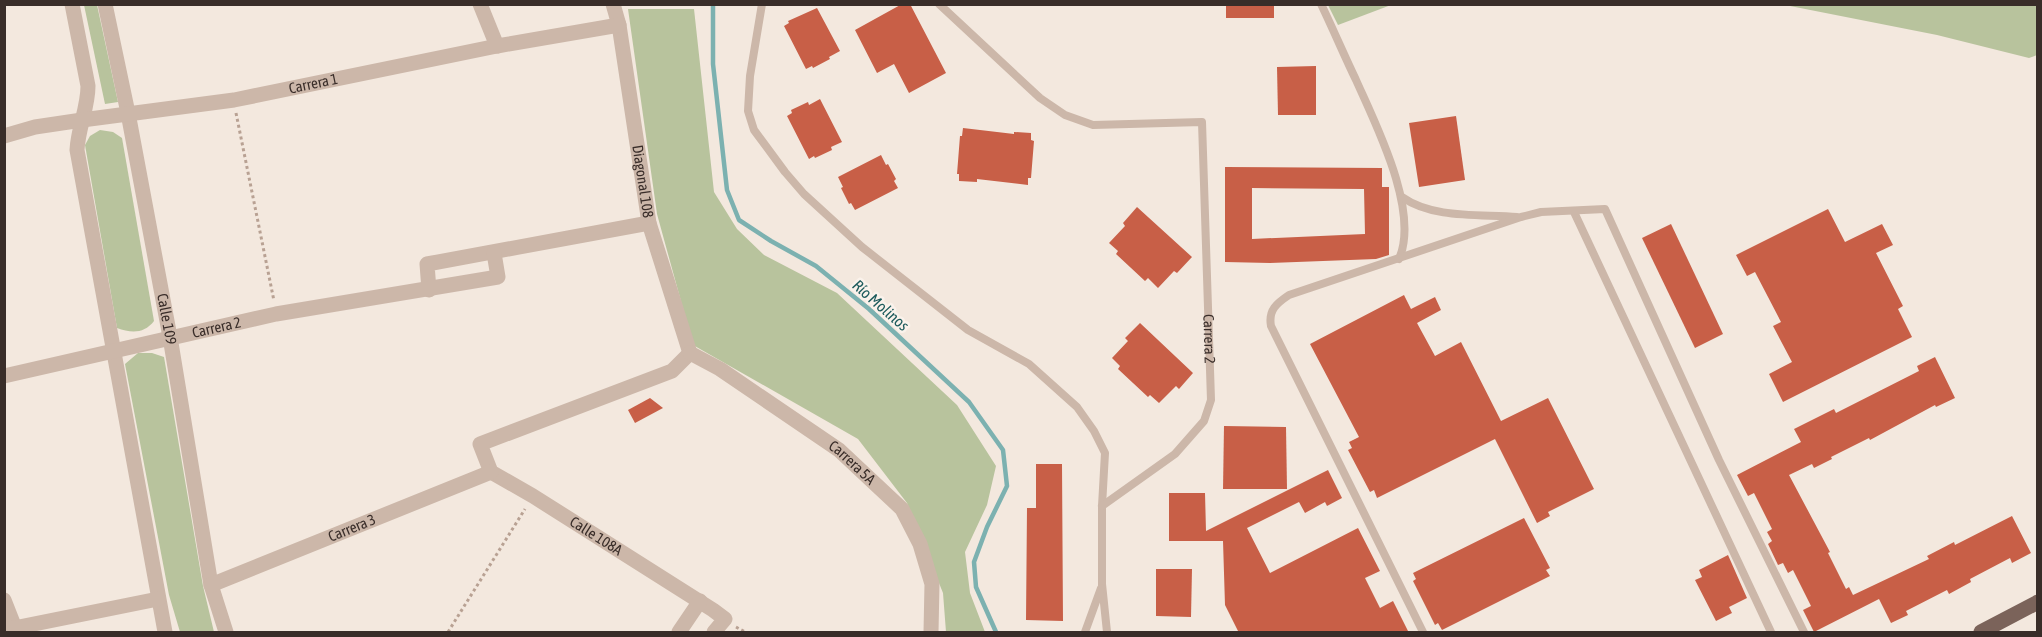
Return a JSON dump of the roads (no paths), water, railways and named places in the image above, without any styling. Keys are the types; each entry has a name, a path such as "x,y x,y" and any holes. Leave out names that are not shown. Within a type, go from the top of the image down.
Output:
{"main road":[{"path":"1981,633 2037,602"}],"street":[{"path":"72,4 88,86 88,97 77,150 165,633"},
{"name":"Calle 109","path":"105,4 170,337 211,585 226,633"},
{"path":"480,4 497,46"},
{"name":"Diagonal 108","path":"613,4 619,25 649,223 690,353"},
{"name":"Carrera 1","path":"4,136 35,127 234,100 497,46 619,25"},
{"path":"429,290 427,264 649,223"},
{"name":"Carrera 2","path":"4,376 276,314 498,277 494,253"},
{"path":"491,472 480,444 672,371 690,353"},
{"name":"Carrera 5A","path":"690,353 720,369 839,450 902,509 920,544 932,584 931,633"},
{"name":"Carrera 3","path":"211,585 491,472"},
{"name":"Calle 108A","path":"491,472 533,496 725,619 714,633"},
{"path":"4,600 10,629 158,599"},
{"path":"680,633 700,601"}],"lane":[{"path":"762,4 750,76 748,111 754,130 784,172 804,194 862,247 968,330 1029,364 1077,407 1094,431 1105,453 1102,584 1107,633"},
{"name":"Carrera 2","path":"939,4 1040,98 1065,115 1093,125 1202,122 1211,400 1204,421 1175,454 1102,506"},
{"path":"1321,4 1383,138 1402,198 1405,244 1399,259"},
{"path":"1402,198 1430,211 1521,217"},
{"path":"1423,633 1271,326 1271,311 1277,303 1289,295 1521,217 1541,212 1605,209 1719,460 1804,633"},
{"path":"1574,212 1771,633"},
{"path":"1085,633 1102,584"}],"waterway":[{"name":"Río Molinos","path":"713,4 713,64 727,190 739,220 816,266 869,309 969,402 1003,450 1007,486 987,527 974,562 976,587 996,632"}]}
